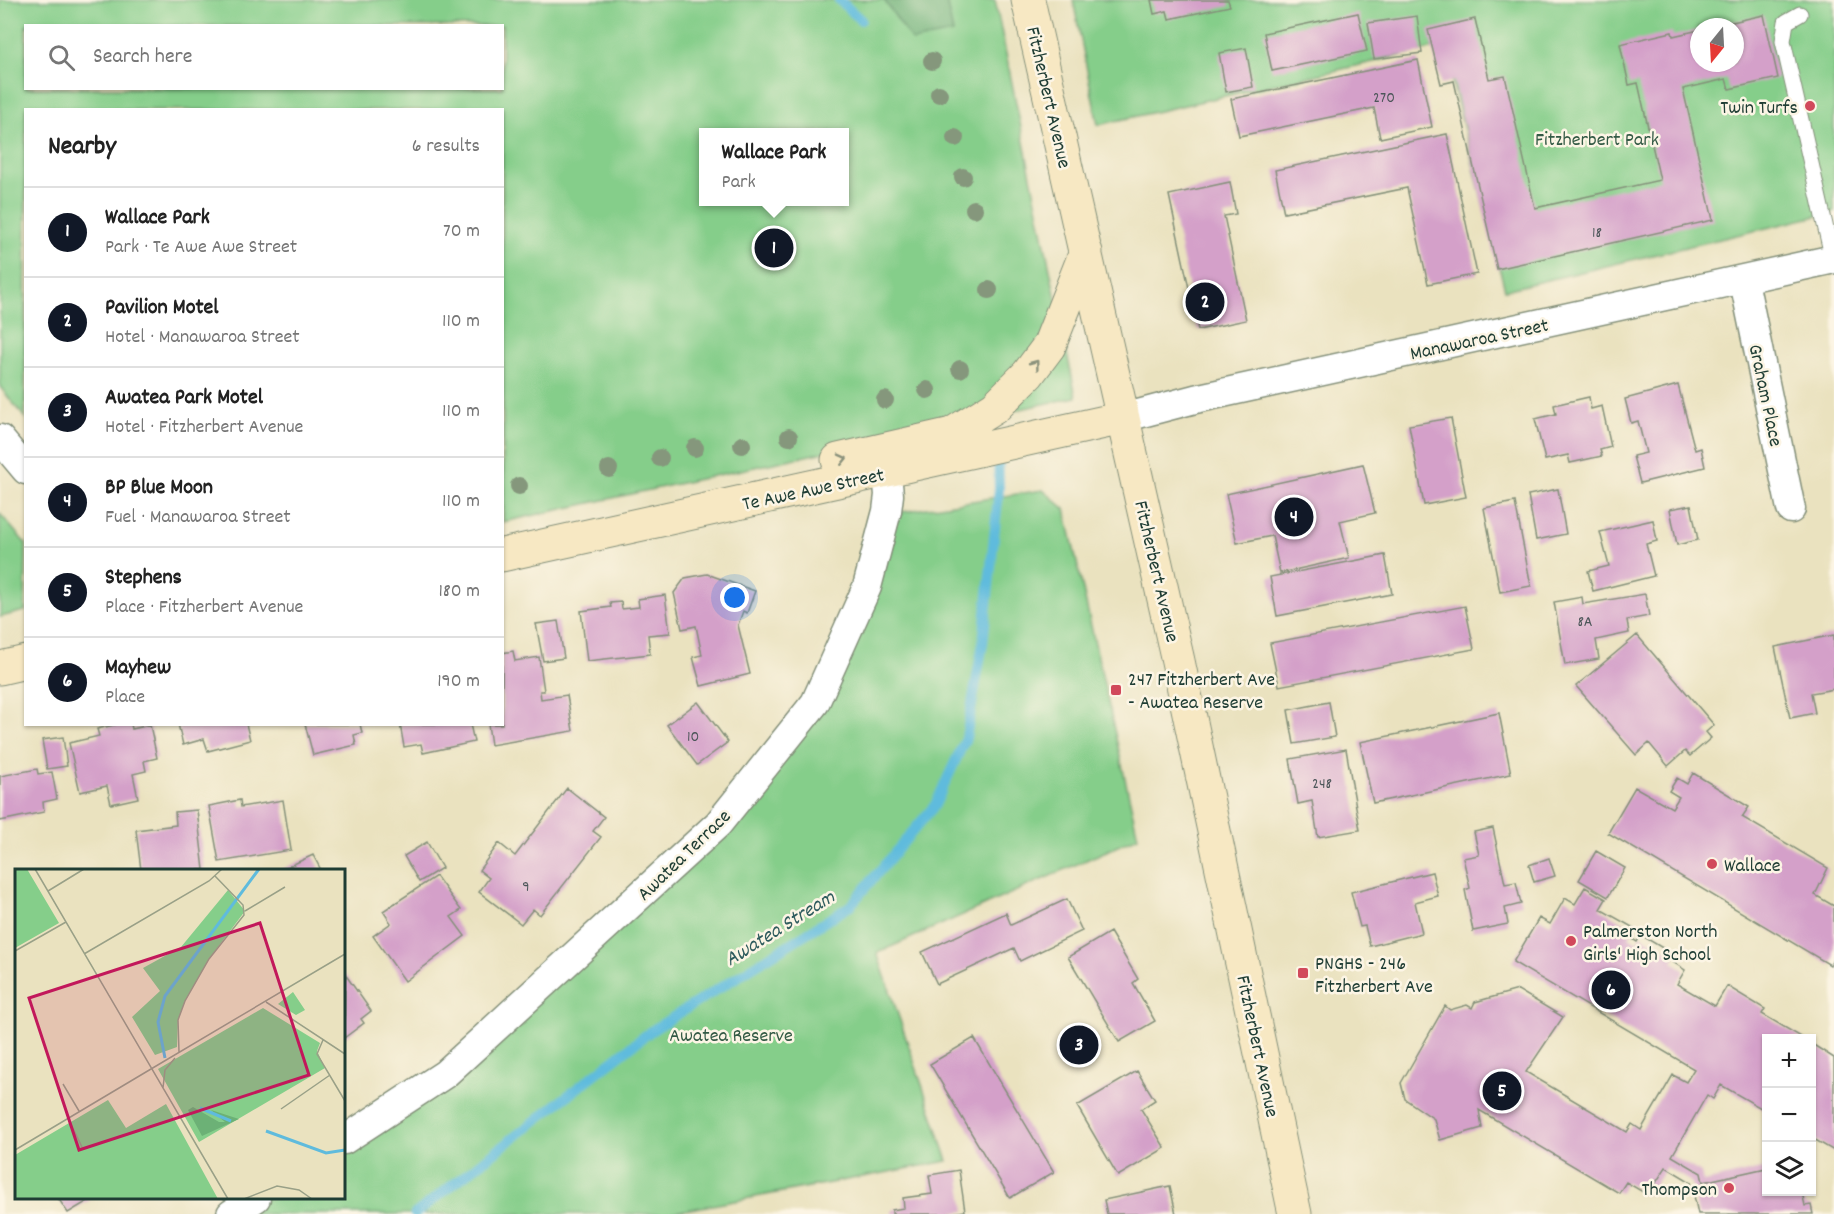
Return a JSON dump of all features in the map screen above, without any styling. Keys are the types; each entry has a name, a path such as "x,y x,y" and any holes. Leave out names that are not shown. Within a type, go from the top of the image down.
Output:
{"main road":[{"name":"Fitzherbert Avenue","path":"1028,0 1124,418 1294,1214"},
{"path":"731,505 819,465 952,434 996,407 1028,374 1049,346 1086,252"},
{"name":"Te Awe Awe Street","path":"504,555 887,473 1124,418"},
{"path":"0,668 24,662"}],"street":[{"name":"Manawaroa Street","path":"1124,418 1204,397 1833,260"},
{"name":"Graham Place","path":"1744,281 1791,509"},
{"path":"0,439 24,468"},
{"name":"Awatea Terrace","path":"345,1139 445,1074 718,824 815,703 867,587 890,495 887,473"},
{"path":"231,1214 253,1199"}],"lane":[{"path":"1800,14 1786,22 1783,41 1833,260"}],"green space":[{"path":"0,0 995,0 1076,397 504,522 504,108 24,108 24,417 0,387"},
{"path":"884,0 946,0 953,33 912,41"},
{"name":"Fitzherbert Park","path":"1073,0 1834,0 1834,212 1505,290 1443,46 1098,125"},
{"name":"Awatea Reserve","path":"1043,490 1065,509 1138,837 877,953 948,1161 664,1214 231,1214 254,1199 345,1199 345,1139 445,1074 718,824 815,703 895,513"},
{"path":"0,514 24,542 24,611 0,617"}],"building":[{"path":"1151,0 1228,0 1230,6 1169,19 1167,11 1154,14"},
{"path":"1358,13 1367,51 1272,71 1264,33"},
{"path":"1764,15 1778,78 1729,89 1726,79 1683,89 1713,220 1497,269 1454,81 1441,84 1428,30 1475,19 1489,79 1505,76 1535,208 1660,180 1638,83 1629,85 1620,44 1672,32 1673,36 1690,32 1690,72 1744,72 1744,19"},
{"path":"1417,16 1422,53 1374,59 1368,23"},
{"path":"1246,48 1253,87 1226,92 1219,53"},
{"path":"1418,60 1432,127 1380,138 1374,108 1239,136 1231,99"},
{"path":"1447,134 1477,274 1428,284 1407,188 1284,213 1275,170"},
{"path":"1230,182 1236,214 1224,216 1246,320 1198,330 1169,195"},
{"path":"1678,385 1695,450 1701,448 1705,467 1640,483 1633,456 1646,453 1638,421 1631,423 1625,399"},
{"path":"1589,397 1591,409 1602,406 1611,447 1600,450 1602,456 1570,463 1568,455 1545,460 1535,419 1556,414 1554,405"},
{"path":"1451,418 1466,497 1424,505 1409,425"},
{"path":"1363,464 1375,513 1340,521 1349,558 1280,573 1272,536 1237,543 1226,494"},
{"path":"1558,489 1566,534 1536,540 1528,495"},
{"path":"1515,502 1531,586 1500,592 1484,508"},
{"path":"1691,505 1698,540 1677,545 1670,509"},
{"path":"1653,520 1657,541 1646,544 1654,576 1593,591 1588,571 1609,566 1600,532"},
{"path":"1385,555 1392,594 1277,616 1270,577"},
{"path":"707,574 755,591 747,613 743,611 738,625 750,674 701,686 693,657 702,655 696,626 682,629 674,593 685,578"},
{"path":"1645,594 1649,616 1627,620 1629,633 1596,640 1599,659 1565,665 1554,602 1582,597 1583,604"},
{"path":"665,595 670,633 648,635 650,654 587,661 581,611 611,607 610,603 621,602 622,609 639,607 638,599"},
{"path":"1465,606 1474,649 1279,686 1270,643"},
{"path":"558,621 564,658 543,661 536,624"},
{"path":"1637,635 1714,725 1706,732 1711,738 1690,756 1685,751 1668,766 1649,743 1636,755 1576,686"},
{"path":"1834,635 1834,689 1811,693 1815,713 1790,718 1775,647"},
{"path":"513,651 515,661 539,657 544,691 540,691 541,699 567,695 573,731 491,745 488,726 504,726 504,653"},
{"path":"698,702 728,742 697,765 667,725"},
{"path":"1329,702 1335,737 1294,744 1288,710"},
{"path":"1499,713 1511,774 1373,803 1360,742"},
{"path":"110,726 131,726 132,729 150,726 157,758 144,761 146,771 133,774 138,798 111,804 107,786 80,792 69,743 99,736 97,729"},
{"path":"178,726 246,726 250,740 208,751 204,739 183,745"},
{"path":"306,726 360,726 362,733 354,735 356,745 313,755"},
{"path":"400,726 470,726 474,742 423,753 421,744 404,747"},
{"path":"63,737 67,766 47,769 42,740"},
{"path":"1346,749 1360,830 1318,837 1312,801 1298,804 1290,759"},
{"path":"37,769 38,774 52,772 57,799 43,802 44,812 0,821 0,776"},
{"name":"Wallace","path":"1693,773 1749,807 1742,817 1828,868 1815,895 1834,906 1834,958 1830,965 1608,833 1635,787 1672,808 1679,797 1669,791 1677,778 1687,784"},
{"path":"567,788 604,817 593,831 601,837 540,915 533,909 521,924 479,892 489,878 479,870 499,843 515,856"},
{"path":"240,800 241,807 283,800 291,850 219,862 209,806"},
{"path":"197,810 204,869 141,869 136,830 176,825 175,812"},
{"path":"1493,828 1505,884 1516,882 1521,904 1505,908 1508,924 1473,931 1465,890 1470,888 1463,858 1479,855 1474,832"},
{"path":"427,842 442,868 419,882 404,856"},
{"path":"1596,851 1625,868 1608,897 1579,880"},
{"path":"313,855 320,869 283,869"},
{"path":"1549,858 1555,876 1534,882 1529,865"},
{"path":"1432,872 1438,896 1415,902 1422,933 1370,946 1365,926 1360,927 1351,892"},
{"path":"436,876 461,910 451,917 465,936 405,981 373,936 391,923 383,911"},
{"path":"1585,887 1606,899 1600,909 1634,928 1629,937 1637,942 1641,935 1676,956 1673,962 1685,970 1677,984 1715,1006 1727,986 1765,1009 1762,1014 1796,1034 1762,1034 1762,1109 1721,1085 1713,1099 1707,1095 1672,1156 1701,1173 1703,1182 1762,1169 1762,1196 1803,1196 1805,1206 1811,1205 1813,1214 1698,1214 1691,1182 1666,1167 1648,1195 1626,1182 1619,1193 1479,1110 1482,1128 1440,1140 1434,1119 1405,1099 1401,1083 1445,1006 1450,1010 1467,1005 1472,1008 1475,1002 1518,990 1563,1017 1526,1072 1627,1132 1632,1124 1641,1130 1673,1075 1686,1082 1694,1069 1513,962 1539,918 1550,924 1565,898 1575,904"},
{"path":"1067,899 1082,931 1020,961 1014,948 937,984 922,952 1006,913 1011,925"},
{"path":"1110,932 1138,979 1133,983 1155,1021 1119,1042 1068,957"},
{"path":"345,974 371,1011 361,1019 364,1023 345,1037"},
{"path":"974,1038 1054,1172 1010,1198 930,1064"},
{"path":"1816,1047 1834,1058 1834,1151 1816,1140"},
{"path":"1137,1071 1155,1100 1141,1109 1165,1148 1118,1176 1077,1106"},
{"path":"959,1170 965,1211 946,1214 892,1214 892,1210 904,1208 903,1198 932,1194 929,1175"},
{"path":"1170,1186 1176,1214 1107,1214 1104,1200"},
{"path":"59,1199 91,1199 68,1213"}],"waterway":[{"name":"Awatea Stream","path":"839,0 861,20"},
{"name":"Awatea Stream","path":"415,1214 651,1031 850,906 935,805 966,738 983,643 999,489 998,448"}],"place":[{"name":"Twin Turfs","path":"1810,106"},
{"name":"Wallace Park","path":"774,248"},
{"name":"Pavilion Motel","path":"1205,302"},
{"name":"BP Blue Moon","path":"1294,517"},
{"name":"247 Fitzherbert Ave - Awatea Reserve","path":"1116,690"},
{"name":"Wallace","path":"1712,864"},
{"name":"Palmerston North Girls' High School","path":"1571,941"},
{"name":"PNGHS - 246 Fitzherbert Ave","path":"1303,973"},
{"name":"Mayhew","path":"1611,990"},
{"name":"Awatea Park Motel","path":"1079,1045"},
{"name":"Stephens","path":"1502,1091"},
{"name":"Thompson","path":"1729,1188"}]}
